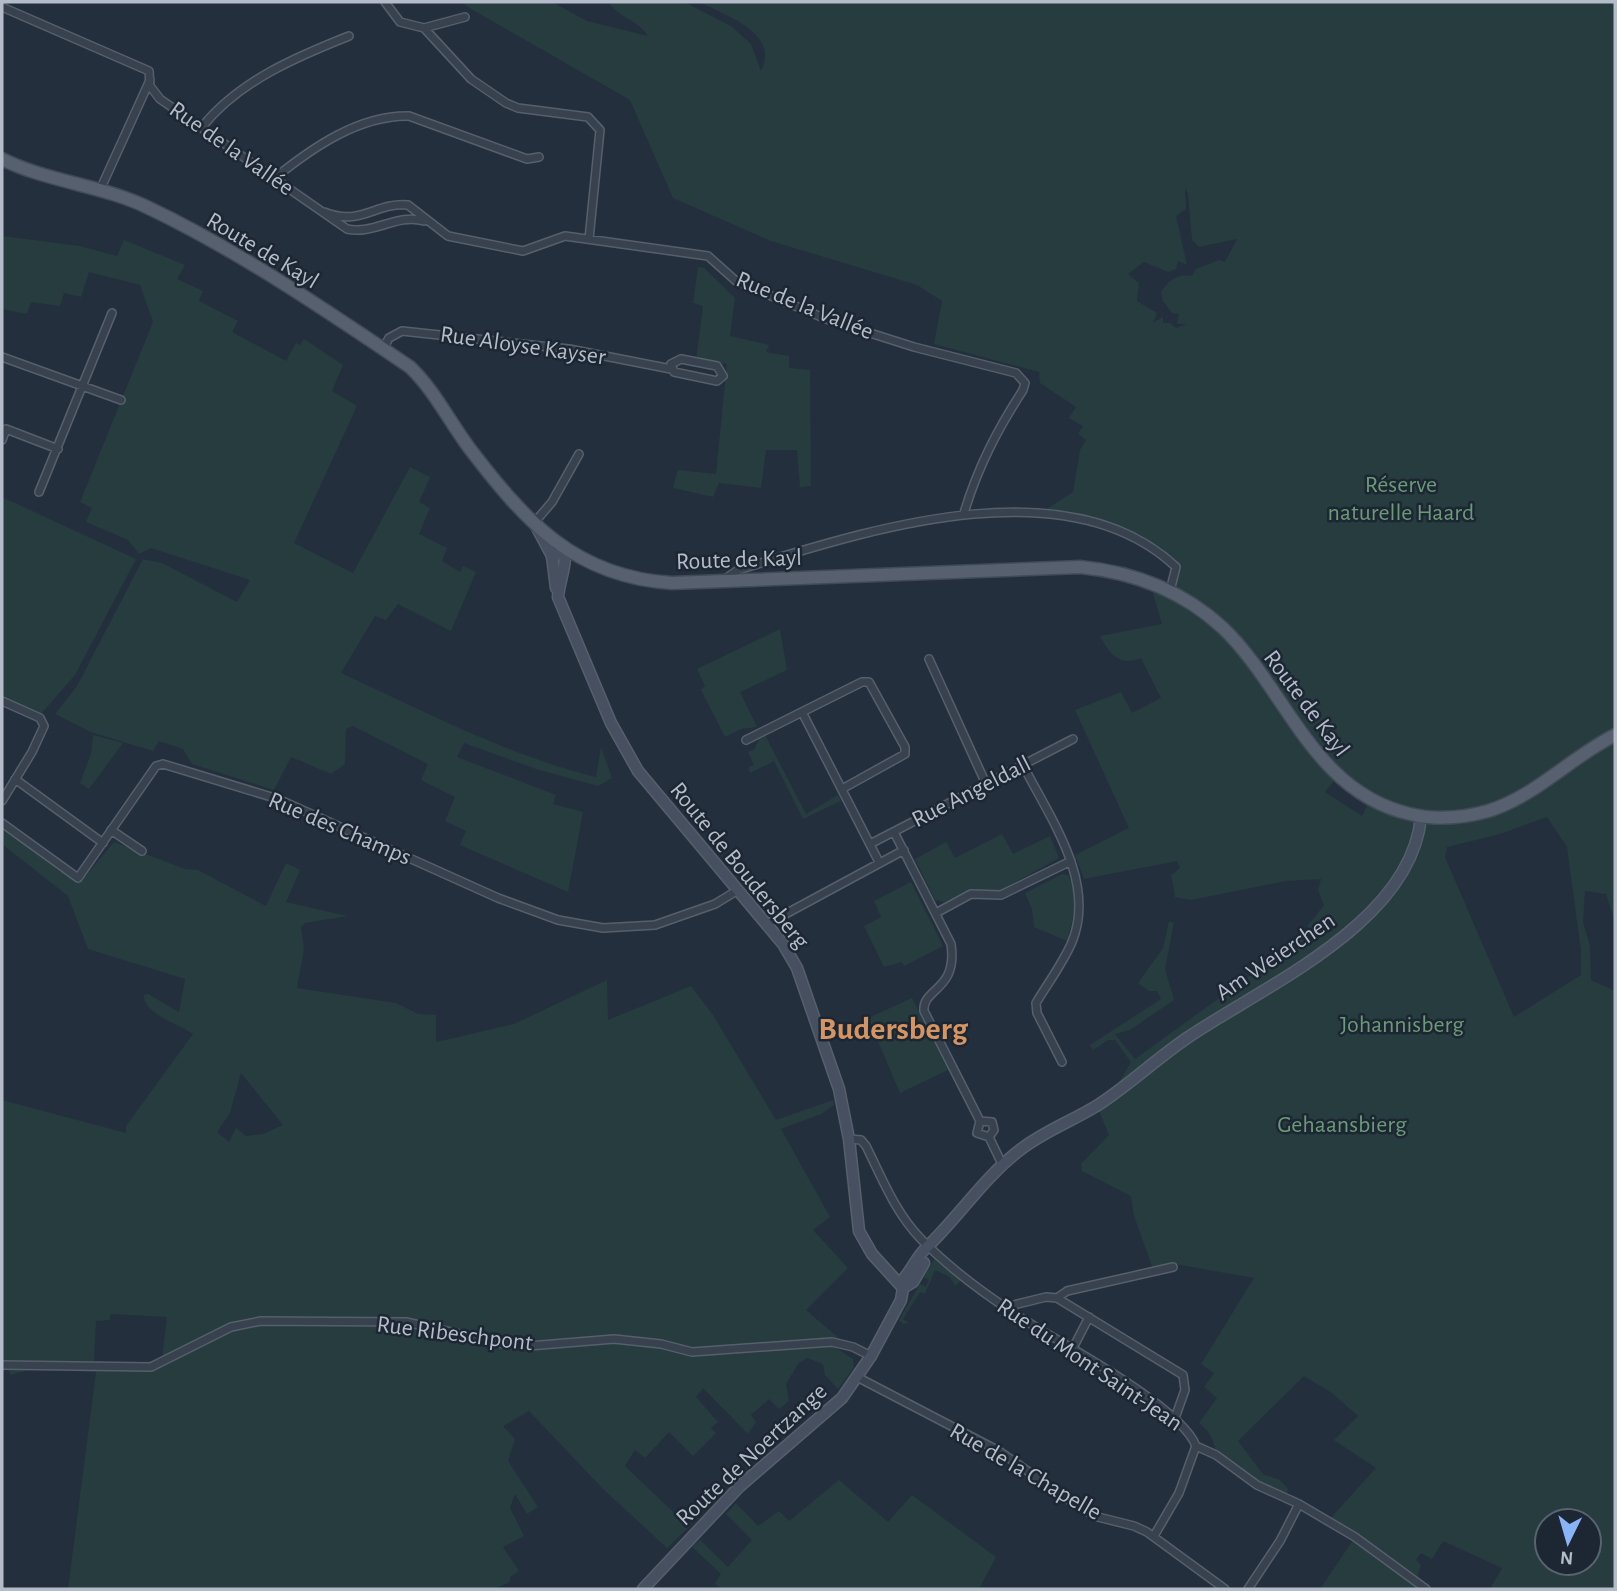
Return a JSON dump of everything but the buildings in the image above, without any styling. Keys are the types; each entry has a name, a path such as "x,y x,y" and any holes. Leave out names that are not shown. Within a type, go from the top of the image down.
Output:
{"main road":[{"name":"Route de Kayl","path":"2,159 19,167 148,207 219,246 410,367 427,383 470,449 534,523 565,550 586,562 639,579 672,583 1080,567 1134,577 1170,590 1223,629 1337,776 1381,805 1421,817 1468,815 1506,804 1593,746 1615,735"},
{"name":"Route de Boudersberg","path":"534,523 552,558 558,597 621,745 653,791 767,924 797,968 839,1090 849,1139 859,1231 872,1254 902,1286"},
{"path":"552,558 565,550 566,560 559,582 558,597"},
{"name":"Am Weierchen","path":"1002,1164 1025,1146 1097,1106 1186,1039 1344,937 1375,907 1406,866 1416,848 1421,817"},
{"path":"930,1247 942,1229 1002,1164"},
{"name":"Route de Noertzange","path":"642,1589 739,1487 824,1416 859,1378 901,1300 902,1286 916,1277 930,1247"}],"street":[{"path":"385,2 400,22 424,28 465,17"},
{"name":"Rue de la Vallée","path":"2,7 149,71 153,92 160,99 276,177 347,229 366,230 407,218 429,223"},
{"path":"424,28 471,79 506,103 518,108 588,117 595,121 600,130 589,239"},
{"path":"202,127 227,102 266,74 307,52 349,36"},
{"path":"100,190 150,79"},
{"path":"276,177 326,141 397,116 408,116 527,159 539,157"},
{"path":"407,218 408,205"},
{"name":"Rue de la Vallée","path":"324,212 340,219 408,205 448,236 523,251 565,236 708,256 736,281 826,319 1022,377 1023,390 993,437 975,476 964,513"},
{"path":"359,216 360,227 366,230"},
{"path":"39,492 112,313"},
{"name":"Rue Aloyse Kayser","path":"383,349 389,338 402,331 569,349 717,381 723,376 717,366 681,359 673,360 671,369"},
{"path":"2,357 121,400"},
{"path":"2,440 6,429 58,449"},
{"path":"534,523 552,502 579,454"},
{"path":"722,581 738,570 836,540 964,513 1070,518 1119,529 1138,539 1175,567 1170,590"},
{"path":"929,659 986,784"},
{"path":"746,740 862,682 874,686 905,747 905,754 842,789"},
{"path":"2,701 44,723 44,732 2,801"},
{"path":"802,712 879,862"},
{"name":"Rue Angeldall","path":"870,844 1073,739"},
{"name":"Rue des Champs","path":"2,823 78,878 156,766 163,764 278,799 498,898 558,920 603,928 655,925 715,904 738,890"},
{"path":"1023,765 1071,861 1080,895 1079,921 1072,943 1036,1003 1037,1013 1062,1062"},
{"path":"15,779 103,843"},
{"path":"111,830 142,851"},
{"path":"894,832 951,944 953,960 950,974 941,987 923,1003 924,1011 980,1121 977,1133 989,1137 1002,1164"},
{"name":"Rue Angeldall","path":"767,924 904,850"},
{"path":"936,913 971,894 1001,895 1071,861"},
{"path":"980,1121 988,1120 994,1126 989,1137"},
{"name":"Rue du Mont Saint-Jean","path":"849,1139 861,1140 866,1146 901,1215 930,1247 1005,1307 1073,1348 1175,1418 1192,1434 1196,1446 1216,1455 1257,1485 1298,1504 1365,1543 1426,1589"},
{"path":"1056,1298 1067,1290 1172,1267"},
{"path":"1005,1307 1046,1297 1056,1298 1183,1375 1185,1390 1175,1418"},
{"path":"1073,1348 1089,1317"},
{"name":"Rue Ribeschpont","path":"2,1365 151,1367 231,1327 261,1321 406,1322 504,1345 529,1346 614,1339 661,1344 692,1353 832,1342 871,1356"},
{"name":"Rue de la Chapelle","path":"859,1378 999,1451 1080,1508 1098,1517 1134,1526 1154,1536 1225,1589"},
{"path":"1154,1536 1179,1493 1196,1446"},
{"path":"1248,1589 1280,1541 1298,1504"}],"green space":[{"path":"463,2 552,2 587,21 648,36 608,2 684,2 731,26 751,44 761,71 765,58 763,46 757,36 736,20 699,2 1615,2 1615,921 1606,894 1585,891 1583,922 1590,946 1591,980 1615,991 1614,1589 1490,1589 1502,1568 1443,1541 1432,1559 1421,1553 1416,1560 1421,1565 1416,1581 1328,1521 1376,1468 1334,1440 1358,1416 1332,1393 1304,1376 1238,1441 1263,1474 1280,1480 1288,1489 1286,1498 1238,1472 1216,1455 1211,1437 1199,1423 1217,1398 1204,1387 1214,1373 1201,1364 1254,1278 1175,1264 1153,1269 1134,1216 1131,1196 1082,1171 1081,1164 1109,1135 1097,1106 1111,1096 1131,1062 1115,1040 1108,1040 1093,1050 1090,1045 1161,999 1157,991 1149,991 1138,983 1163,948 1169,922 1174,922 1165,969 1174,1000 1130,1030 1115,1034 1135,1059 1312,931 1307,927 1324,905 1318,890 1321,879 1286,881 1191,900 1175,897 1171,875 1180,868 1177,861 1084,879 1075,855 1129,828 1075,710 1121,692 1132,713 1161,698 1141,658 1121,660 1100,636 1162,624 1152,590 1167,597 1177,561 1114,526 1082,516 1045,510 1073,492 1080,450 1086,440 1078,434 1083,426 1069,418 1076,407 1040,383 1039,372 934,344 942,301 917,285 771,241 673,198 630,100","holes":["1185,188 1188,194 1192,240 1199,247 1237,239 1225,262 1219,260 1196,269 1192,276 1174,279 1161,292 1163,301 1172,313 1179,314 1177,324 1187,324 1176,328 1170,323 1163,323 1163,317 1153,323 1157,313 1137,301 1139,283 1128,274 1144,262 1168,272 1176,269 1178,261 1187,265 1176,216 1186,209","1337,777 1370,800 1362,816 1325,792","1547,817 1567,847 1581,951 1581,975 1514,1017 1445,857 1447,847 1500,834"]},
{"path":"2,236 80,246 117,256 124,240 185,265 177,279 203,291 199,301 238,321 232,332 286,361 296,343 300,345 304,339 343,365 332,391 357,406 294,543 353,573 410,467 430,477 419,502 430,508 419,534 447,548 442,561 460,572 463,566 476,572 451,631 398,604 386,620 375,616 341,673 498,744 563,768 596,777 601,747 612,778 598,786 536,769 464,743 457,757 556,795 553,804 583,812 568,892 460,845 466,831 445,821 455,797 421,780 428,764 353,726 346,729 345,764 331,774 291,757 274,790 192,764 183,749 159,741 153,751 91,732 55,714 77,686 143,559 162,563 237,602 250,580 151,548 139,554 128,540 86,522 92,508 80,502 153,322 140,285 89,272 81,297 64,293 60,306 31,302 27,314 2,309"},
{"path":"698,267 704,268 735,298 730,336 769,345 766,352 789,356 789,368 810,370 811,486 800,487 797,450 766,450 761,488 719,483 713,497 673,488 678,470 716,474 727,364 696,360 703,306 693,303"},
{"path":"2,497 136,559 75,675 41,714 2,696"},
{"path":"780,629 787,670 740,692 757,727 741,729 725,737 701,690 705,686 697,669"},
{"path":"93,735 123,743 89,789 80,783 91,754"},
{"path":"765,735 806,814 838,795 841,801 803,819 774,761 750,773 748,768 754,765 748,752 754,750 760,737"},
{"path":"2,830 38,852 60,872 68,870 82,880 114,842 185,869 198,870 266,906 286,863 300,870 286,902 347,916 305,923 301,927 304,949 297,988 396,1003 418,1014 436,1015 436,1042 514,1024 607,980 608,1020 691,986 713,1015 776,1120 833,1100 834,1105 821,1114 781,1129 830,1217 813,1230 848,1268 806,1310 840,1339 729,1350 729,1353 833,1346 853,1359 854,1367 838,1389 825,1375 823,1364 807,1358 798,1364 786,1384 789,1401 779,1409 769,1399 751,1415 756,1422 748,1434 703,1388 696,1397 718,1422 711,1428 716,1433 693,1456 669,1432 645,1458 635,1450 625,1466 689,1527 667,1548 603,1489 529,1411 503,1426 515,1439 508,1461 538,1507 527,1514 515,1494 510,1508 524,1536 503,1547 519,1571 510,1577 510,1582 494,1589 68,1589 96,1372 31,1369 11,1375 8,1370 2,1371 2,1100 126,1133 126,1126 193,1034 155,1013 145,1002 144,995 148,994 179,1012 185,979 88,949 68,896 2,844","holes":["241,1073 283,1125 263,1134 246,1136 236,1128 229,1142 217,1132 230,1113","111,1314 167,1317 162,1359 132,1364 94,1361 96,1321 110,1320","400,1318 504,1343 610,1341 537,1349 508,1348 386,1320"]},
{"path":"1002,834 1013,854 1050,836 1059,858 1001,890 970,890 944,902 935,900 915,859 946,842 955,858"},
{"path":"1062,874 1068,875 1074,900 1067,941 1034,927 1032,909 1025,893"},
{"path":"911,882 943,946 904,966 902,962 884,967 864,926 881,917 874,901"},
{"path":"912,998 948,1070 900,1093 868,1018"},
{"path":"935,1258 961,1280 955,1286 950,1277 935,1270 925,1294 920,1292 903,1319 909,1323 903,1324 899,1320 920,1284 926,1287 929,1280 923,1277"},
{"path":"839,1480 888,1522 912,1495 996,1557 979,1589 721,1589 715,1583 721,1574 692,1547 700,1540 728,1567 752,1540 726,1514 736,1503 758,1526 779,1511 789,1521"},
{"path":"1353,1540 1419,1589 1320,1589"}],"district":[{"name":"Budersberg","path":"893,1028"}],"park label":[{"name":"Réserve naturelle Haard","path":"1401,498"},
{"name":"Johannisberg","path":"1402,1024"},
{"name":"Gehaansbierg","path":"1342,1124"}]}
